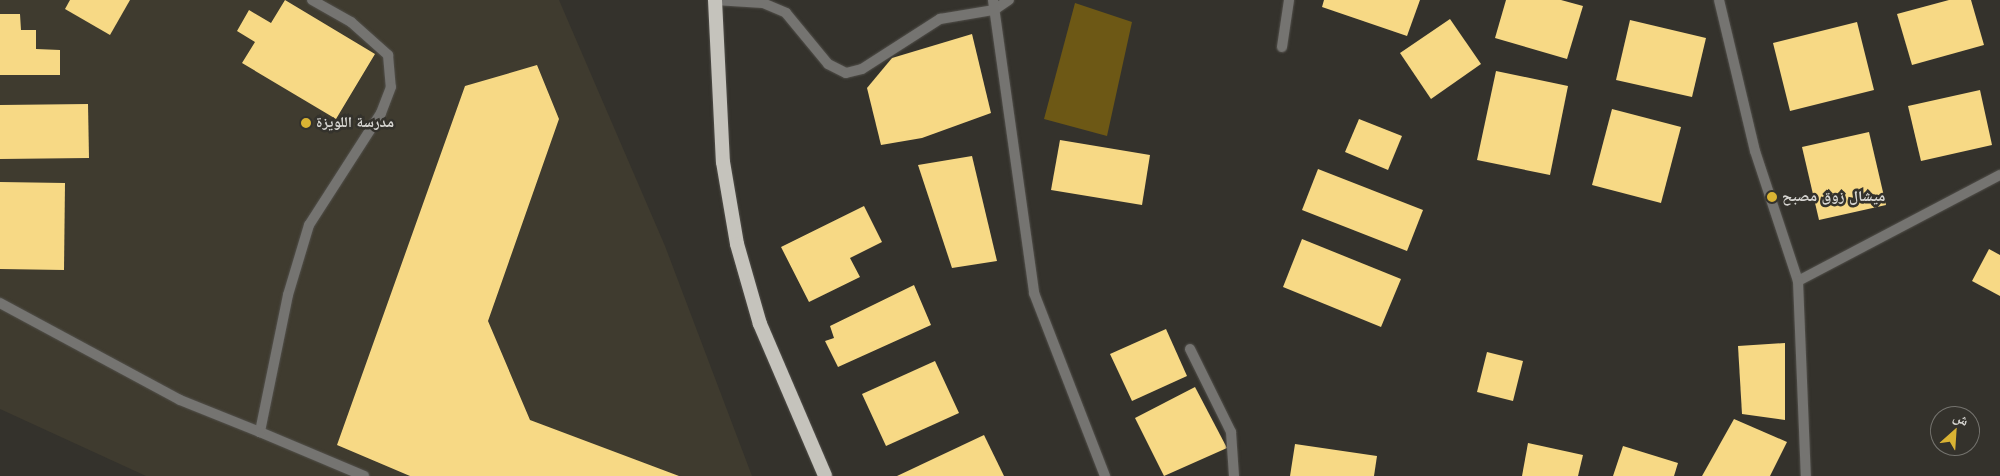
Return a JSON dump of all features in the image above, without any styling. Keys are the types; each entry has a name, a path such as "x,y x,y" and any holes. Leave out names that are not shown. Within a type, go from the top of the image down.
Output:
{"highway":[{"path":"715,0 723,162 737,244 760,324 825,476"}],"street":[{"path":"260,432 288,295 309,225 381,113 391,87 388,55 351,22 312,0"},
{"path":"709,0 764,3 786,13 828,64 846,73 862,69 940,18 1009,0"},
{"path":"1282,46 1289,0"},
{"path":"1719,0 1755,151 1798,281 1806,476"},
{"path":"994,5 1034,293 1105,476"},
{"path":"1798,281 2000,175"},
{"path":"0,304 180,400 364,476"},
{"path":"1190,348 1231,432 1234,476"},
{"path":"1229,476 1234,464"}],"shaded area":[{"name":"مدرسة اللويزة","path":"0,0 559,0 665,246 752,476 146,476 0,409"},
{"path":"1075,3 1132,22 1107,136 1044,119"}],"building":[{"path":"70,0 130,0 110,35 65,9"},
{"path":"285,0 375,54 336,119 242,63 255,42 237,31 249,10 271,23"},
{"path":"1324,0 1420,0 1407,36 1322,7"},
{"path":"1506,0 1561,0 1583,6 1567,59 1495,38"},
{"path":"1949,0 1971,0 1984,45 1912,65 1897,14"},
{"path":"0,14 20,14 21,30 36,30 36,49 60,50 60,75 0,75"},
{"path":"1450,19 1481,64 1431,99 1400,53"},
{"path":"1630,20 1706,38 1692,97 1616,80"},
{"path":"1857,22 1874,90 1790,111 1773,43"},
{"path":"972,34 991,113 922,138 881,145 867,88 892,58"},
{"path":"537,65 559,119 488,321 530,420 679,476 410,476 337,445 465,86"},
{"path":"1496,71 1568,86 1550,175 1477,160"},
{"path":"1980,90 1992,145 1921,161 1908,106"},
{"path":"88,104 89,158 0,159 0,105"},
{"path":"1612,109 1681,127 1661,203 1592,185"},
{"path":"1359,119 1402,136 1388,170 1345,152"},
{"path":"1869,132 1886,205 1819,220 1802,147"},
{"path":"1060,140 1150,155 1142,205 1051,190"},
{"path":"972,156 997,261 952,268 918,165"},
{"path":"1318,169 1423,210 1407,251 1302,210"},
{"path":"0,182 65,183 64,270 0,269"},
{"path":"864,206 882,242 850,258 860,277 809,302 781,247"},
{"path":"1302,239 1401,279 1381,327 1283,287"},
{"path":"1989,249 2000,255 2000,296 1972,281"},
{"path":"914,285 931,325 838,367 825,341 834,338 830,326"},
{"path":"1166,329 1187,376 1132,401 1110,354"},
{"path":"1785,343 1785,420 1742,414 1738,346"},
{"path":"1487,352 1523,361 1513,401 1477,392"},
{"path":"935,361 959,413 886,446 862,394"},
{"path":"1195,387 1227,448 1164,476 1135,418"},
{"path":"1734,419 1787,442 1770,476 1702,476"},
{"path":"984,435 1004,476 897,476"},
{"path":"1528,443 1583,455 1578,476 1522,476"},
{"path":"1295,444 1377,456 1374,476 1290,476"},
{"path":"1623,446 1678,463 1674,476 1613,476"}],"place":[{"name":"مدرسة اللويزة","path":"306,123"},
{"name":"ميشال زوق مصبح","path":"1772,197"}]}
